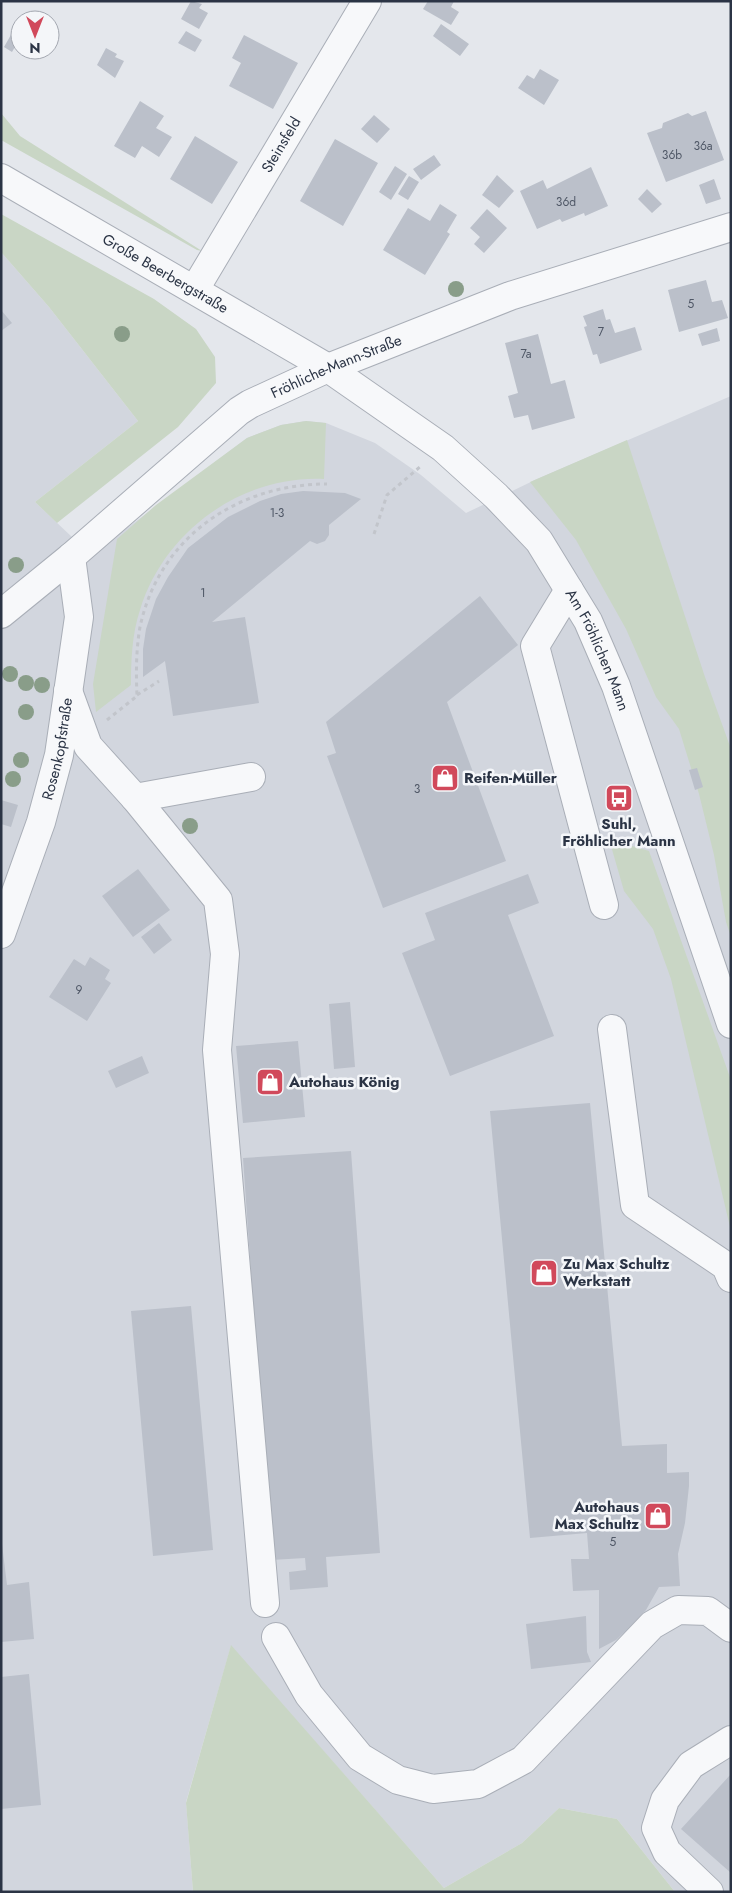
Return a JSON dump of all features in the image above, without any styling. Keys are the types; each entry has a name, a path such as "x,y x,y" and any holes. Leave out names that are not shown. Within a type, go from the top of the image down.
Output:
{"street":[{"name":"Steinsfeld","path":"195,289 367,1"},
{"name":"Große Beerbergstraße","path":"1,178 328,368"},
{"name":"Fröhliche-Mann-Straße","path":"1,614 71,557 238,412 278,390 328,368 510,296 731,227"},
{"name":"Am Fröhlichen Mann","path":"328,368 443,448 496,496 539,541 588,621 616,686 731,1024"},
{"name":"Rosenkopfstraße","path":"1,934 44,812 59,755 79,617 71,557"},
{"path":"569,590 535,646 604,905"},
{"path":"68,691 88,746 136,798 218,900 225,954 217,1050 266,1603"},
{"path":"136,798 251,777"},
{"path":"612,1029 634,1205 726,1266 731,1278"},
{"path":"276,1637 309,1695 360,1757 398,1780 432,1790 478,1784 522,1760 652,1625 678,1610 708,1611 731,1628"},
{"path":"709,1892 666,1852 656,1828 665,1800 691,1765 731,1740"}],"path":[{"path":"374,534 387,495 443,448"},
{"path":"137,696 136,656 145,612 163,569 185,540 218,514 250,496 293,485 327,484"},
{"path":"127,704 160,681"}],"shaded area":[{"path":"1,252 49,307 138,421 35,502 91,555 247,438 281,425 306,421 326,423 375,443 421,475 466,513 537,479 731,396 731,1892 675,1892 617,1819 559,1808 522,1843 444,1888 231,1646 186,1802 193,1892 1,1892"}],"green space":[{"path":"1,113 20,136 202,251 197,250 1,140"},
{"path":"1,214 154,299 196,329 215,357 216,383 178,427 57,523 35,502 138,421 49,307 1,252"},
{"path":"306,421 326,423 324,479 294,480 264,487 236,498 210,513 187,533 167,556 151,582 140,610 132,647 131,685 96,712 93,684 117,539 156,505 247,438 281,425"},
{"path":"627,440 705,677 731,749 731,937 726,922 714,855 699,794 679,729 656,697 626,629 576,540 530,482"},
{"path":"609,839 649,851 731,1080 731,1231 671,979 653,929 624,891"},
{"path":"231,1645 444,1888 522,1843 559,1808 617,1819 675,1892 193,1892 186,1803"}],"building":[{"path":"191,1 202,4 199,8 208,13 199,29 181,19"},
{"path":"428,1 454,1 451,7 459,12 451,25 423,9"},
{"path":"441,24 469,44 460,56 433,36"},
{"path":"186,31 202,40 195,52 178,43"},
{"path":"244,35 298,63 273,109 229,86 241,63 232,58"},
{"path":"10,36 10,51 4,47"},
{"path":"106,48 117,54 115,57 124,61 115,78 97,65"},
{"path":"540,69 559,80 544,105 518,88 527,75 534,79"},
{"path":"140,101 164,116 156,128 172,137 159,157 142,146 135,158 114,146"},
{"path":"706,111 724,160 666,182 647,133 662,128 663,123 688,113 692,116"},
{"path":"374,115 390,129 377,143 361,129"},
{"path":"195,136 238,162 212,204 170,179"},
{"path":"335,139 378,163 343,226 300,201"},
{"path":"434,155 441,165 421,180 413,169"},
{"path":"395,166 407,174 391,200 379,192"},
{"path":"591,167 608,206 585,216 584,213 562,222 560,219 537,229 520,191 543,180 547,189"},
{"path":"497,175 514,191 499,208 482,195"},
{"path":"409,176 419,182 408,200 398,194"},
{"path":"714,179 721,199 706,204 699,185"},
{"path":"647,189 662,204 652,213 638,199"},
{"path":"440,204 457,215 447,232 450,234 425,275 383,250 408,208 430,221"},
{"path":"487,209 507,228 484,253 474,244 480,237 470,228"},
{"path":"706,280 712,302 722,300 728,318 679,332 668,290"},
{"path":"603,309 606,320 610,319 615,333 635,327 642,350 600,364 597,354 593,355 584,327 587,326 583,316"},
{"path":"1,310 12,323 1,331"},
{"path":"717,328 720,341 702,346 698,334"},
{"path":"538,334 551,384 565,380 575,418 532,430 528,415 514,418 508,396 518,393 505,343"},
{"path":"303,491 345,493 361,499 329,525 329,535 325,541 317,544 310,541 212,622 245,617 259,703 173,716 165,661 143,677 143,649 146,629 156,599 168,577 188,548 228,517 260,501 281,494"},
{"path":"480,596 518,645 447,702 506,861 383,908 327,756 336,753 326,722"},
{"path":"697,768 703,787 695,790 689,770"},
{"path":"1,800 18,805 11,827 1,824"},
{"path":"138,869 170,910 133,937 102,896"},
{"path":"528,874 539,903 508,915 554,1036 450,1076 402,953 435,940 425,913"},
{"path":"159,923 172,940 154,954 141,937"},
{"path":"90,957 110,970 105,979 111,983 87,1021 49,997 74,959 85,966"},
{"path":"350,1002 355,1067 334,1069 329,1004"},
{"name":"Autohaus König","path":"298,1041 305,1117 243,1123 236,1046"},
{"path":"142,1056 149,1073 116,1088 108,1071"},
{"path":"590,1103 622,1446 667,1444 667,1473 689,1472 685,1523 678,1554 680,1586 659,1587 646,1610 632,1625 616,1640 599,1649 599,1590 573,1591 571,1559 589,1559 587,1533 530,1538 490,1111"},
{"path":"351,1151 380,1553 326,1557 328,1587 290,1590 289,1572 306,1570 305,1558 271,1560 243,1158"},
{"path":"191,1306 213,1550 153,1556 131,1311"},
{"path":"1,1536 7,1585 29,1582 34,1639 1,1642"},
{"path":"586,1616 587,1652 591,1662 531,1669 526,1624"},
{"path":"29,1674 41,1805 1,1809 1,1677"},
{"path":"731,1774 731,1873 681,1829"}],"place":[{"name":"Reifen-Müller","path":"445,778"},
{"name":"Suhl, Fröhlicher Mann","path":"619,798"},
{"name":"Autohaus König","path":"270,1082"},
{"name":"Zu Max Schultz Werkstatt","path":"544,1273"},
{"name":"Autohaus Max Schultz","path":"658,1516"}]}
